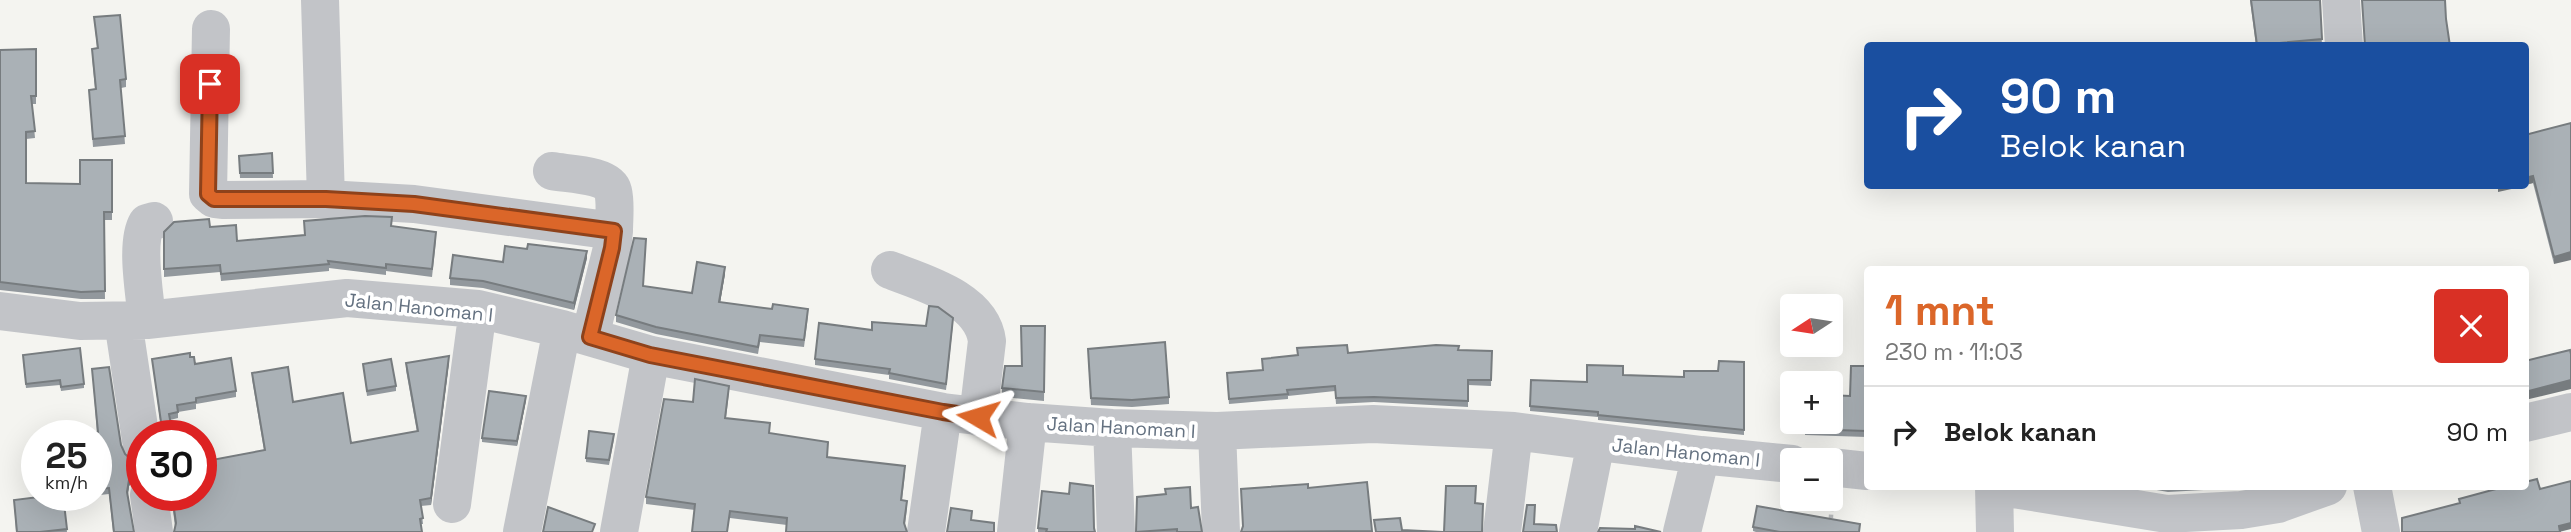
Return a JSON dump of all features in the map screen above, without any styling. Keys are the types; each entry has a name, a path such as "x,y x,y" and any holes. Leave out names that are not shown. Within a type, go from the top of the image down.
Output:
{"street":[{"path":"320,0 326,199"},
{"path":"2341,0 2344,42"},
{"path":"211,29 208,194 214,199 326,199 414,204 614,231"},
{"path":"522,532 576,333 612,248 614,231 614,192 611,186 600,179 552,171"},
{"path":"140,420 135,321 143,230 147,223 155,221"},
{"path":"890,270 943,290 974,312 986,331 987,341 961,415 926,532"},
{"name":"Jalan Hanoman I","path":"0,311 80,321 135,321 347,298 478,309 576,333 650,355 961,415 1112,428 1217,431 1373,424 1514,431 1780,463"},
{"path":"452,503 478,309"},
{"path":"619,532 650,355"},
{"path":"2529,422 2571,412"},
{"path":"1016,532 1028,422"},
{"path":"1112,428 1116,532"},
{"path":"1217,431 1221,532"},
{"path":"1502,532 1514,431"},
{"path":"1578,532 1596,442"},
{"path":"1682,532 1702,455"},
{"path":"1843,468 1864,471"},
{"path":"1995,490 1995,532"},
{"path":"2014,490 2167,523 2241,510 2279,518 2322,490"},
{"path":"2373,490 2381,532"},
{"path":"151,511 154,532"}],"building":[{"path":"2251,0 2320,0 2322,39 2257,42"},
{"path":"2362,0 2445,0 2449,42 2365,42"},
{"path":"120,15 126,79 120,80 125,136 93,139 89,90 96,89 92,49 98,48 94,17"},
{"path":"36,49 36,96 31,96 35,131 26,132 26,183 80,184 80,160 112,160 112,212 104,212 105,291 81,292 0,282 0,50"},
{"path":"2571,123 2571,252 2554,257 2533,176 2529,177 2529,134"},
{"path":"272,153 273,173 240,173 239,156"},
{"path":"365,216 392,217 391,226 436,232 432,269 386,264 386,268 328,261 329,264 221,274 220,265 164,269 164,232 174,222 209,219 210,227 236,225 237,241 305,235 304,221"},
{"path":"634,238 646,239 643,286 692,293 697,262 725,267 719,302 772,309 773,304 808,309 804,340 760,335 758,347 656,327 616,315"},
{"path":"528,244 587,251 574,303 483,281 450,278 453,255 503,262 505,246 527,249"},
{"path":"929,306 938,307 953,318 946,384 889,373 890,369 815,359 819,323 872,330 872,322 926,326"},
{"path":"1021,326 1045,326 1044,392 1002,388 1005,366 1022,366"},
{"path":"1165,342 1169,397 1132,400 1091,398 1088,349"},
{"path":"1347,345 1348,353 1436,345 1459,346 1458,350 1492,351 1491,380 1468,380 1468,401 1336,398 1335,386 1287,390 1288,394 1229,399 1227,373 1263,370 1262,359 1298,355 1297,348"},
{"path":"80,348 84,384 61,387 60,380 26,384 23,355"},
{"path":"2570,350 2571,380 2529,391 2529,360"},
{"path":"190,353 195,364 231,358 236,391 196,398 196,402 177,405 178,412 169,414 170,420 161,420 152,359"},
{"path":"449,356 431,498 420,500 422,532 174,532 174,511 217,511 217,459 265,450 252,373 288,367 293,402 343,393 351,443 418,431 406,363"},
{"path":"391,359 396,386 367,391 363,364"},
{"path":"1719,361 1744,362 1744,430 1530,406 1531,380 1587,382 1587,365 1623,366 1623,375 1684,377 1684,371 1718,371"},
{"path":"1851,366 1864,366 1864,431 1843,430 1843,396 1850,396"},
{"path":"109,367 121,445 126,455 126,511 130,511 134,532 114,532 112,420 97,420 92,369"},
{"path":"695,379 729,386 725,418 770,423 769,433 828,442 827,457 905,466 901,500 907,501 904,523 907,532 786,532 787,518 730,511 727,532 692,532 695,504 646,497 664,399 693,402"},
{"path":"489,391 526,396 517,441 482,438"},
{"path":"589,431 614,434 609,460 586,458"},
{"path":"2537,479 2540,489 2571,481 2571,523 2559,526 2560,532 2402,532 2402,518 2460,503 2459,499 2492,490 2529,490 2529,481"},
{"path":"1367,482 1372,531 1241,532 1241,489 1308,484 1308,488"},
{"path":"1070,483 1093,486 1095,532 1046,532 1047,529 1038,528 1042,491 1069,494"},
{"path":"1446,486 1476,486 1475,503 1483,504 1482,532 1444,532"},
{"path":"1190,487 1191,508 1198,507 1202,532 1177,532 1177,529 1136,532 1137,497 1166,494 1165,489"},
{"path":"21,499 21,511 65,511 67,529 17,532 14,500"},
{"path":"1527,505 1535,505 1534,524 1556,525 1557,532 1523,532"},
{"path":"1757,506 1860,524 1859,532 1780,532 1753,527"},
{"path":"548,507 595,524 592,532 543,532"},
{"path":"951,508 972,511 971,520 994,523 994,532 947,532"},
{"path":"1400,518 1402,530 1443,532 1376,532 1374,520"},
{"path":"1635,526 1661,532 1598,532 1600,528 1635,529"}],"route":[{"path":"210,84 208,194 214,199 326,199 414,204 614,231 590,337 650,355 978,417"}]}
